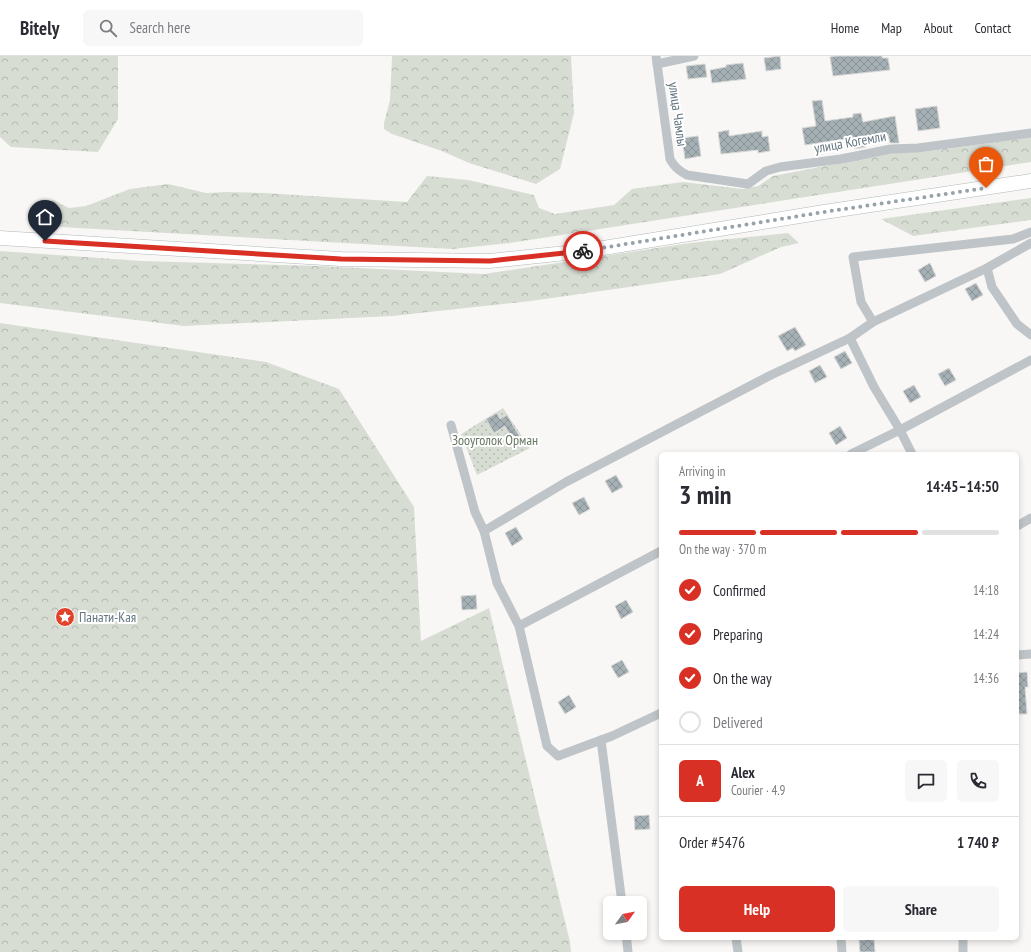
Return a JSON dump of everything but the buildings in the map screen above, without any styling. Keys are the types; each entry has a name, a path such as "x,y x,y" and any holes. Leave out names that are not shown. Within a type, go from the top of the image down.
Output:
{"main road":[{"path":"0,238 341,259 490,261 585,251 824,212 1031,181"}],"street":[{"path":"657,60 694,56"},
{"name":"улица Чамлы","path":"657,60 670,158 674,166 680,171"},
{"name":"улица Когемли","path":"680,171 687,175 748,184 766,170 780,167 840,159 891,149 918,148 1031,132"},
{"path":"873,322 861,302 853,257 1013,239 1031,232"},
{"path":"484,531 566,482 764,379 850,338 873,322 987,268 1031,243"},
{"path":"987,268 992,287 1017,324 1031,335"},
{"path":"850,338 874,387 900,430 911,452"},
{"path":"855,452 900,430 1031,360"},
{"path":"451,425 475,512 484,531 497,583 519,626 547,746 558,756 635,726 659,714"},
{"path":"1019,525 1031,518"},
{"path":"519,626 659,552"},
{"path":"1019,655 1031,654"},
{"path":"601,740 621,896"},
{"path":"627,940 628,952"},
{"path":"736,940 738,952"},
{"path":"840,940 842,952"},
{"path":"963,940 964,952"}],"green space":[{"path":"0,56 118,56 118,119 98,152 11,147 0,137"},
{"path":"392,56 571,56 574,113 560,169 536,184 469,163 442,151 392,134 384,129 384,123 390,100"},
{"path":"1031,137 1031,162 510,243 452,249 60,227 50,214 48,202 53,200 69,208 86,206 130,189 168,184 206,193 264,193 407,202 427,176 468,180 534,195 539,208 555,214 614,205 632,189 683,182 742,189 758,186 773,176 892,153 924,152"},
{"path":"1031,198 1031,220 913,236 881,219"},
{"path":"788,233 799,243 781,247 720,274 531,301 392,316 184,326 0,303 0,251 142,261 317,266 484,274 690,243"},
{"path":"0,323 266,362 339,389 414,507 421,641 489,608 570,942 571,952 0,952"},
{"name":"Зооуголок Орман","path":"503,408 530,448 477,475 461,434"}],"way so far":[{"path":"583,251 824,212 986,188"}],"place":[{"name":"Панати-Кая","path":"65,617"}],"route":[{"path":"45,241 341,259 490,261 583,251"}]}
